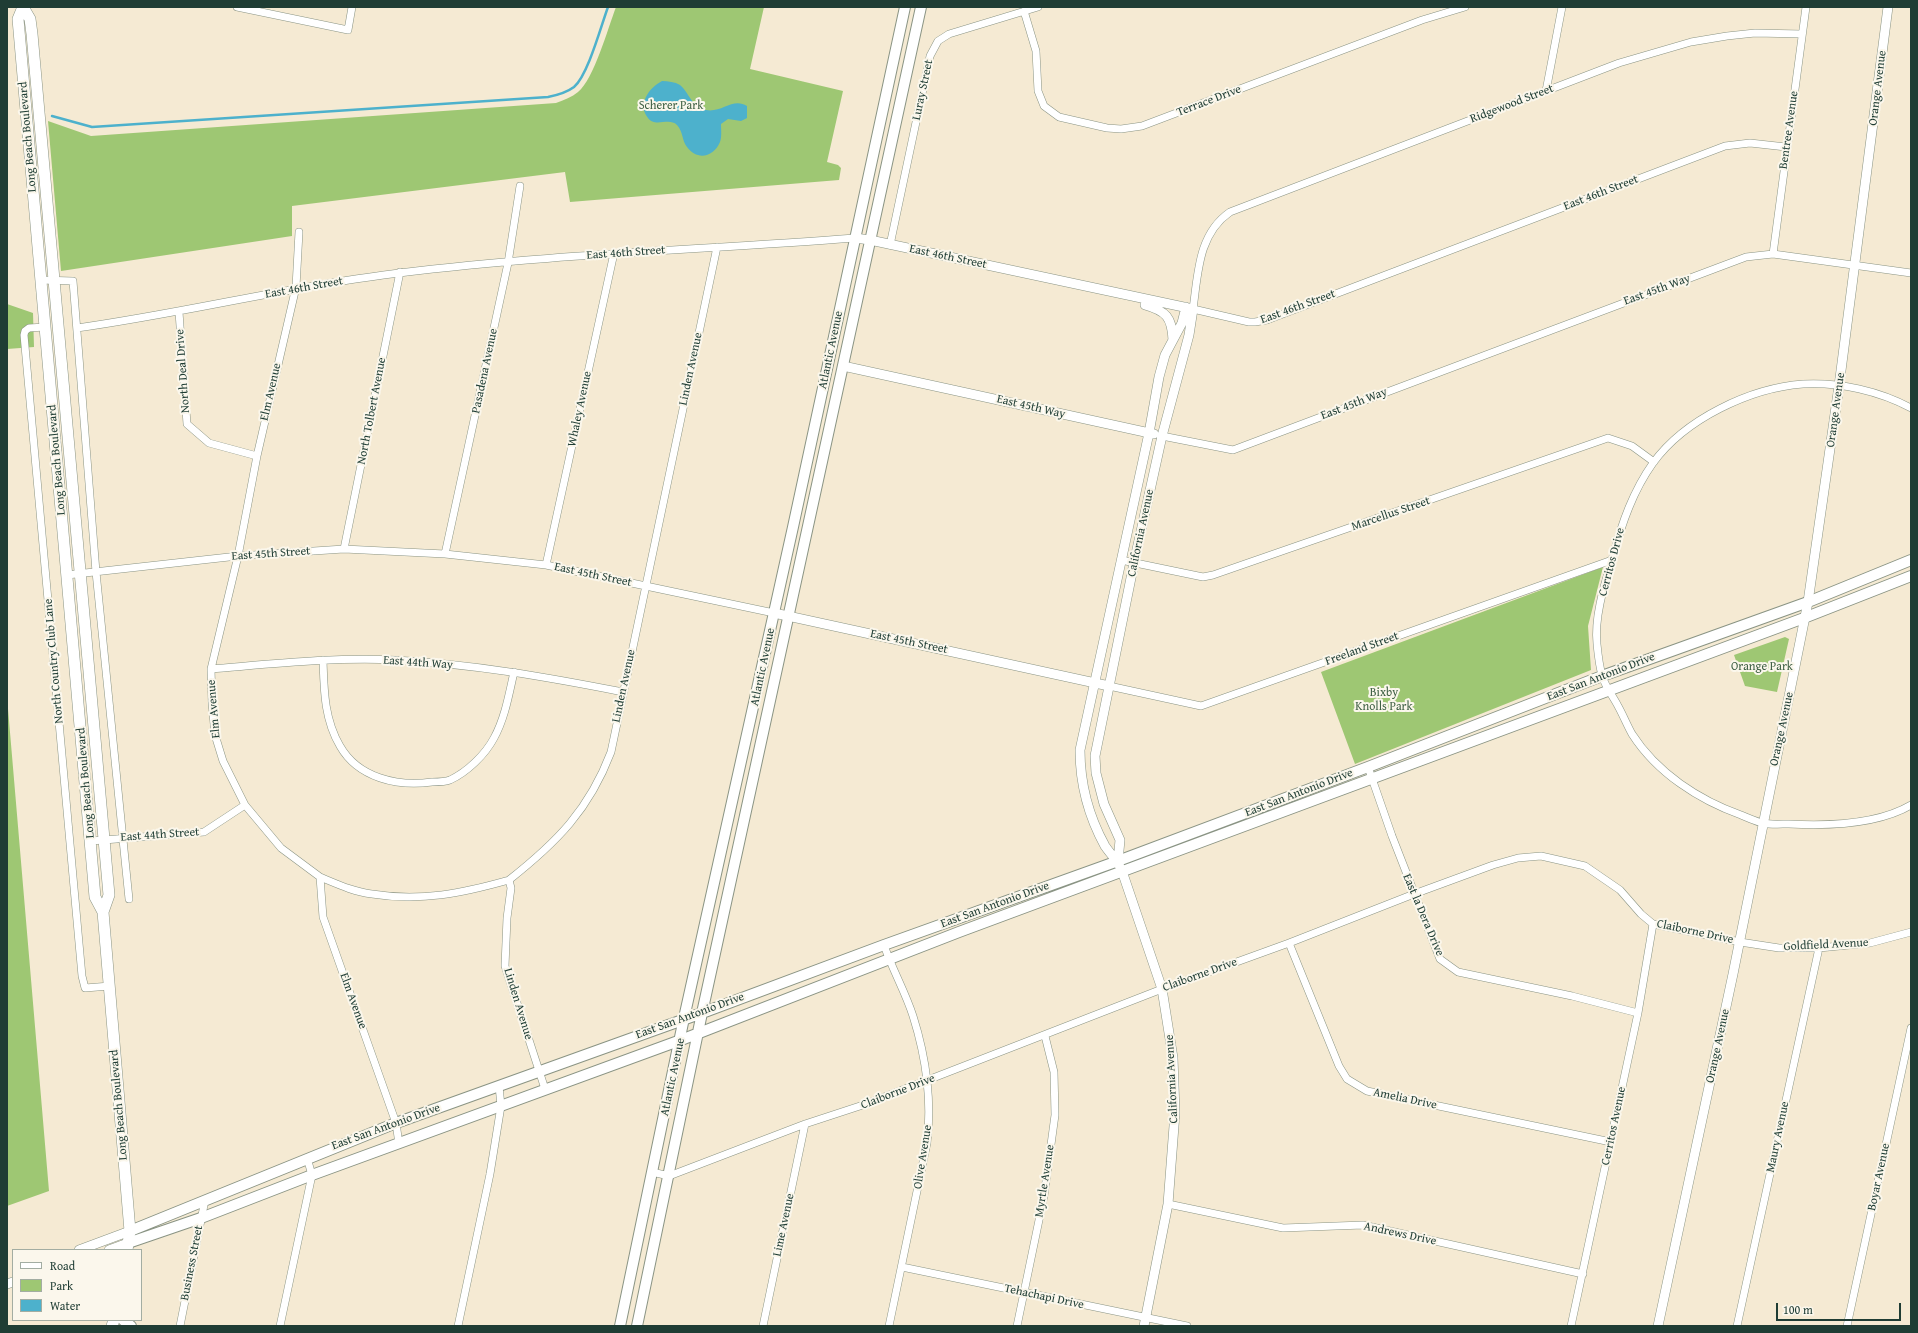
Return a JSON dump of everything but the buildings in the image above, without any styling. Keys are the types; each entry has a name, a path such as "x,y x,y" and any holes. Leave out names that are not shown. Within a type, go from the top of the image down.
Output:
{"main road":[{"name":"Long Beach Boulevard","path":"23,7 18,20 95,897 103,912"},
{"name":"Long Beach Boulevard","path":"23,7 30,19 108,895 103,912 130,1231 128,1247"},
{"name":"Atlantic Avenue","path":"620,1326 681,1040 684,1018 774,613 905,7"},
{"name":"Atlantic Avenue","path":"637,1326 702,1013 921,7"},
{"name":"East San Antonio Drive","path":"130,1231 396,1123 539,1070 684,1018 702,1013 884,944 1118,861 1368,767 1602,676 1808,602 1911,560"},
{"name":"East San Antonio Drive","path":"128,1247 312,1175 681,1040 959,932 1372,779 1609,689 1804,618 1911,576"}],"street":[{"path":"238,7 348,30 352,7"},
{"name":"Luray Street","path":"890,245 930,56 935,46 949,34 1038,7"},
{"name":"Terrace Drive","path":"1024,11 1036,51 1038,91 1044,106 1059,117 1107,128 1121,129 1142,126 1422,20 1465,7"},
{"path":"1546,91 1562,7"},
{"name":"Bentree Avenue","path":"1773,254 1786,147 1806,7"},
{"name":"Orange Avenue","path":"1658,1326 1740,942 1808,602 1840,386 1888,7"},
{"name":"Ridgewood Street","path":"1230,212 1619,62 1691,42 1755,33 1802,34"},
{"name":"East 46th Street","path":"77,328 179,312 296,287 400,272 614,253 855,238 1249,322 1255,322 1267,320 1725,146 1750,143 1786,147"},
{"name":"Pasadena Avenue","path":"445,554 508,263 520,186"},
{"name":"California Avenue","path":"1144,1322 1168,1204 1175,1114 1173,1058 1162,989 1118,861 1106,846 1088,805 1080,771 1080,750 1149,433 1159,377 1165,355 1189,308 1206,238 1219,219 1230,212"},
{"name":"Elm Avenue","path":"299,232 296,287 257,456 238,556 211,669 215,735 229,777 245,805 281,848 320,876 323,917 396,1123 400,1144"},
{"name":"Linden Avenue","path":"546,1089 505,966 507,918 511,888 509,880 554,842 590,796 601,778 611,752 717,247"},
{"name":"Whaley Avenue","path":"546,565 614,253"},
{"name":"East 45th Way","path":"843,366 1162,436 1233,450 1739,260 1773,254 1854,266"},
{"path":"1854,266 1911,273"},
{"name":"North Tolbert Avenue","path":"344,549 400,272"},
{"path":"41,280 53,282 73,281 96,572 129,899"},
{"path":"1134,297 1140,303 1157,308 1165,313 1172,326 1173,340"},
{"name":"California Avenue","path":"1118,861 1120,840 1104,804 1096,773 1095,756 1134,563 1162,436 1188,335 1189,308"},
{"name":"North Deal Drive","path":"179,312 187,424 209,443 257,456"},
{"name":"North Country Club Lane","path":"45,327 30,328 25,330 24,335 82,976 85,988 110,986"},
{"name":"Cerritos Drive","path":"1911,408 1896,400 1869,391 1840,386 1804,384 1752,396 1728,405 1704,417 1679,436 1654,462 1638,487 1624,519 1603,586 1596,642 1602,676 1632,734 1666,772 1687,788 1714,805 1763,823 1819,826 1849,823 1879,817 1911,805"},
{"name":"Marcellus Street","path":"1121,560 1194,576 1213,575 1608,438 1632,446 1654,462"},
{"name":"East 45th Street","path":"67,575 238,556 344,549 445,554 546,565 1109,686"},
{"name":"Freeland Street","path":"1109,686 1201,706 1612,560"},
{"path":"323,660 325,700 333,733 340,747 354,764 381,780 412,785 449,780 479,758 494,739 503,718 514,672"},
{"name":"East 44th Way","path":"211,669 323,660 394,660 443,663 514,672 623,692"},
{"name":"East la Dera Drive","path":"1368,767 1414,894 1440,959 1458,972 1572,996 1638,1014"},
{"name":"East 44th Street","path":"91,841 204,832 245,805"},
{"name":"Claiborne Drive","path":"669,1176 805,1124 866,1104 1045,1036 1162,989 1289,943 1414,894 1493,865 1518,858 1542,856 1585,866 1620,890 1653,924 1740,942"},
{"path":"320,876 344,887 371,894 411,898 464,893 509,880"},
{"name":"Cerritos Avenue","path":"1571,1326 1638,1014 1653,924"},
{"name":"Goldfield Avenue","path":"1740,942 1779,948 1820,948 1870,943 1911,932"},
{"name":"Amelia Drive","path":"1289,943 1339,1066 1347,1079 1367,1091 1611,1142"},
{"name":"Olive Avenue","path":"884,944 889,960 913,1016 928,1080 929,1124 927,1143 889,1326"},
{"name":"Maury Avenue","path":"1737,1326 1820,948"},
{"name":"Boyar Avenue","path":"1847,1326 1911,1028"},
{"name":"Myrtle Avenue","path":"1017,1326 1044,1196 1055,1115 1054,1072 1045,1036"},
{"path":"458,1326 490,1174 501,1106 499,1086"},
{"name":"Lime Avenue","path":"763,1326 805,1124"},
{"path":"280,1326 312,1175 307,1158"},
{"path":"652,1172 669,1176"},
{"name":"Business Street","path":"180,1326 205,1200"},
{"name":"Andrews Drive","path":"1168,1204 1283,1228 1363,1225 1583,1274"},
{"name":"East San Antonio Drive","path":"82,1249 130,1231"},
{"name":"East San Antonio Drive","path":"115,1249 128,1247"},
{"name":"Tehachapi Drive","path":"902,1267 1024,1292 1144,1322 1187,1326"}],"green space":[{"name":"Scherer Park","path":"616,7 764,7 750,69 843,91 827,162 838,165 841,168 839,180 570,202 565,172 292,206 292,236 61,271 48,121 91,136 556,103 565,100 578,92 590,76 605,40"},
{"path":"7,304 33,313 34,347 7,349"},
{"name":"Bixby Knolls Park","path":"1603,567 1588,626 1591,670 1355,764 1321,672"},
{"name":"Orange Park","path":"1785,637 1789,639 1777,692 1745,686 1734,655"},
{"path":"7,697 49,1191 7,1206"}],"water":[{"path":"662,81 680,85 697,106 706,110 717,109 737,103 747,106 747,118 741,121 728,119 721,124 721,140 717,147 710,154 700,156 691,151 685,145 677,125 670,122 651,121 645,113 644,102 646,97 657,84"}],"waterway":[{"path":"52,116 92,127 548,97 559,95 574,87 579,81 589,61 608,7"}]}
